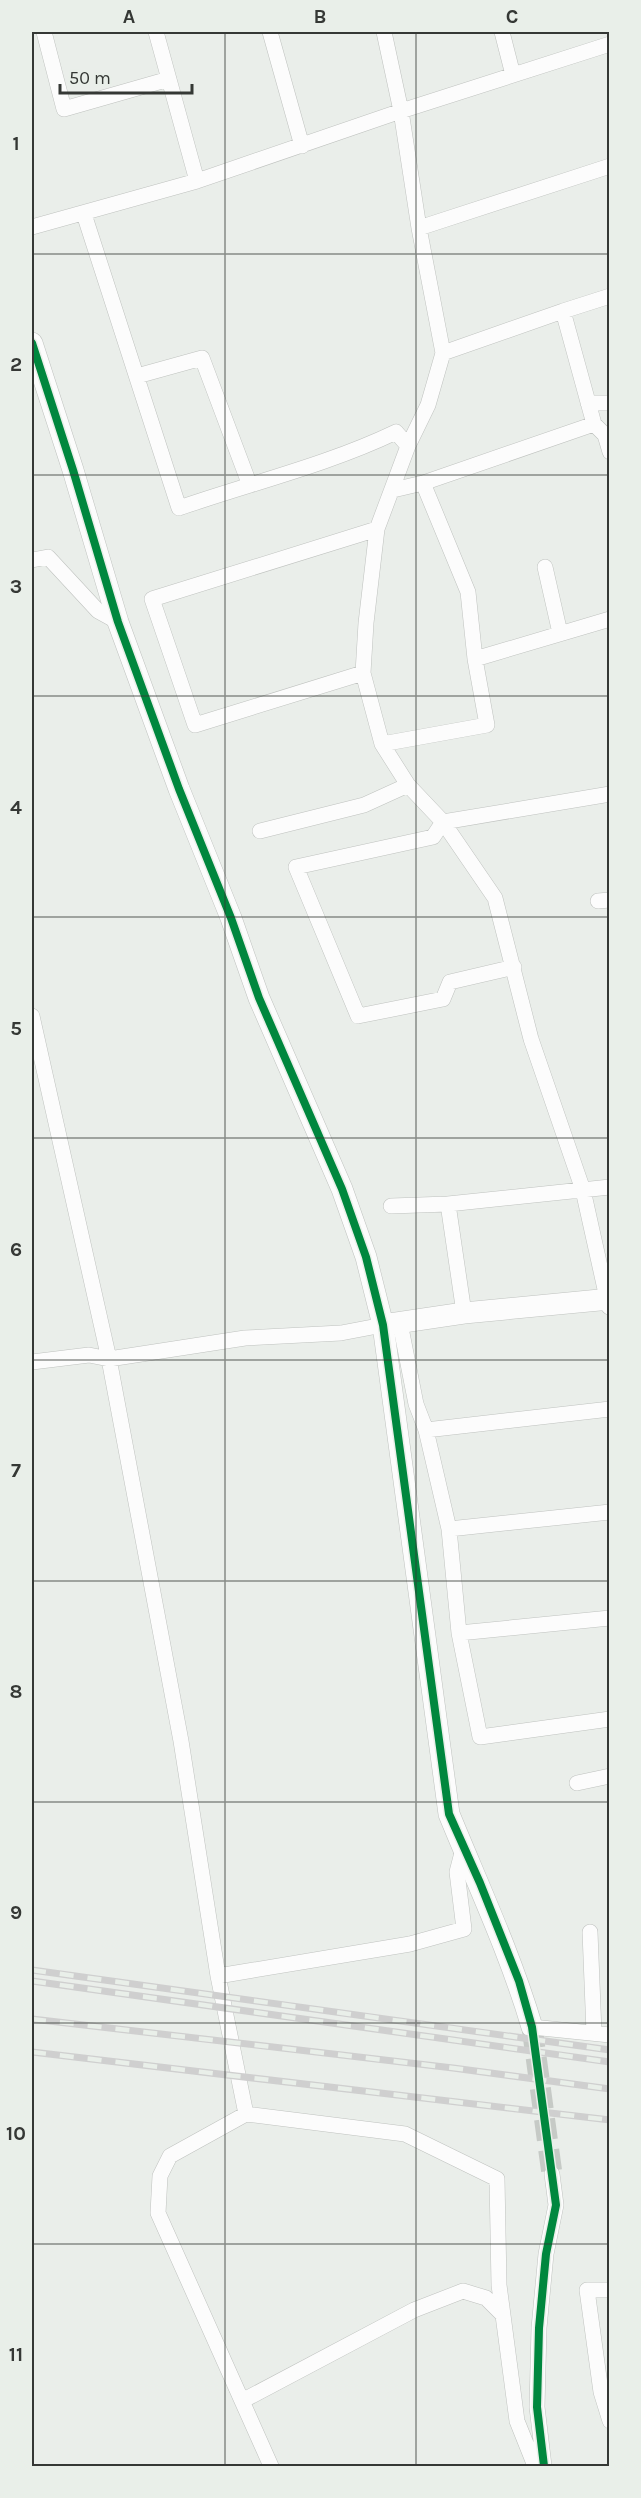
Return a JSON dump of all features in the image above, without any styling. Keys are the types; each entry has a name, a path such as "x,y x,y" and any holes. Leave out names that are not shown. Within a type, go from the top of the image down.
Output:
{"street":[{"path":"44,32 64,110 168,79"},
{"path":"156,32 197,182"},
{"path":"270,32 302,146"},
{"path":"32,1362 89,1355 109,1359 245,1338 341,1333 464,1313 609,1302 583,1190 531,1038 495,898 443,822 408,785 382,744 363,673 366,623 377,529 408,446 428,405 443,353 418,228 401,111 384,32"},
{"path":"502,32 513,75"},
{"path":"32,227 197,182 401,111 609,44"},
{"path":"418,228 609,166"},
{"path":"84,214 179,508 249,483 355,451 396,432 408,446"},
{"path":"443,353 609,296"},
{"path":"563,310 594,424 604,435 609,452"},
{"path":"32,344 73,470 118,622 178,789 231,918 259,998 342,1189 391,1324 426,1430 449,1529 459,1633 480,1737 609,1719"},
{"path":"137,376 202,358 249,483"},
{"path":"588,403 609,403"},
{"path":"393,490 423,483 594,424"},
{"path":"382,744 487,725 475,659 468,592 423,483"},
{"path":"363,673 195,725 152,599 377,529"},
{"path":"32,560 48,557 98,611 118,622"},
{"path":"545,567 560,633"},
{"path":"475,659 609,619"},
{"path":"261,831 364,805 408,785"},
{"path":"514,967 450,982 443,999 358,1016 296,867 432,837 443,822 609,794"},
{"path":"32,1016 109,1359 181,1741 218,1976 246,2114"},
{"path":"390,1206 448,1204 609,1187"},
{"path":"448,1204 464,1313"},
{"path":"391,1324 449,1814 480,1883 519,1981 532,2027 602,2034 590,1932"},
{"path":"426,1430 609,1409"},
{"path":"449,1529 609,1512"},
{"path":"459,1633 609,1618"},
{"path":"577,1783 609,1776"},
{"path":"218,1976 410,1944 464,1929 457,1872 463,1849"},
{"path":"271,2466 158,2213 160,2176 170,2156 246,2114 405,2134 497,2179 499,2285 517,2421 535,2466"},
{"path":"543,2466 537,2407 539,2328 546,2254 556,2205 552,2174"},
{"path":"242,2401 414,2310 463,2290 486,2298 503,2314"},
{"path":"609,2290 587,2290 601,2392 609,2421"}],"tunnel":[{"path":"532,2027 552,2174"}],"railway":[{"path":"32,1970 610,2050"},
{"path":"32,1981 610,2062"},
{"path":"32,2019 453,2068 610,2089"},
{"path":"32,2052 610,2120"}],"cycle path":[{"path":"32,343 118,622 179,789 231,918 259,998 342,1189 366,1257 383,1325 449,1814 480,1883 519,1981 532,2027 556,2205 546,2254 539,2328 537,2407 544,2466"}]}
